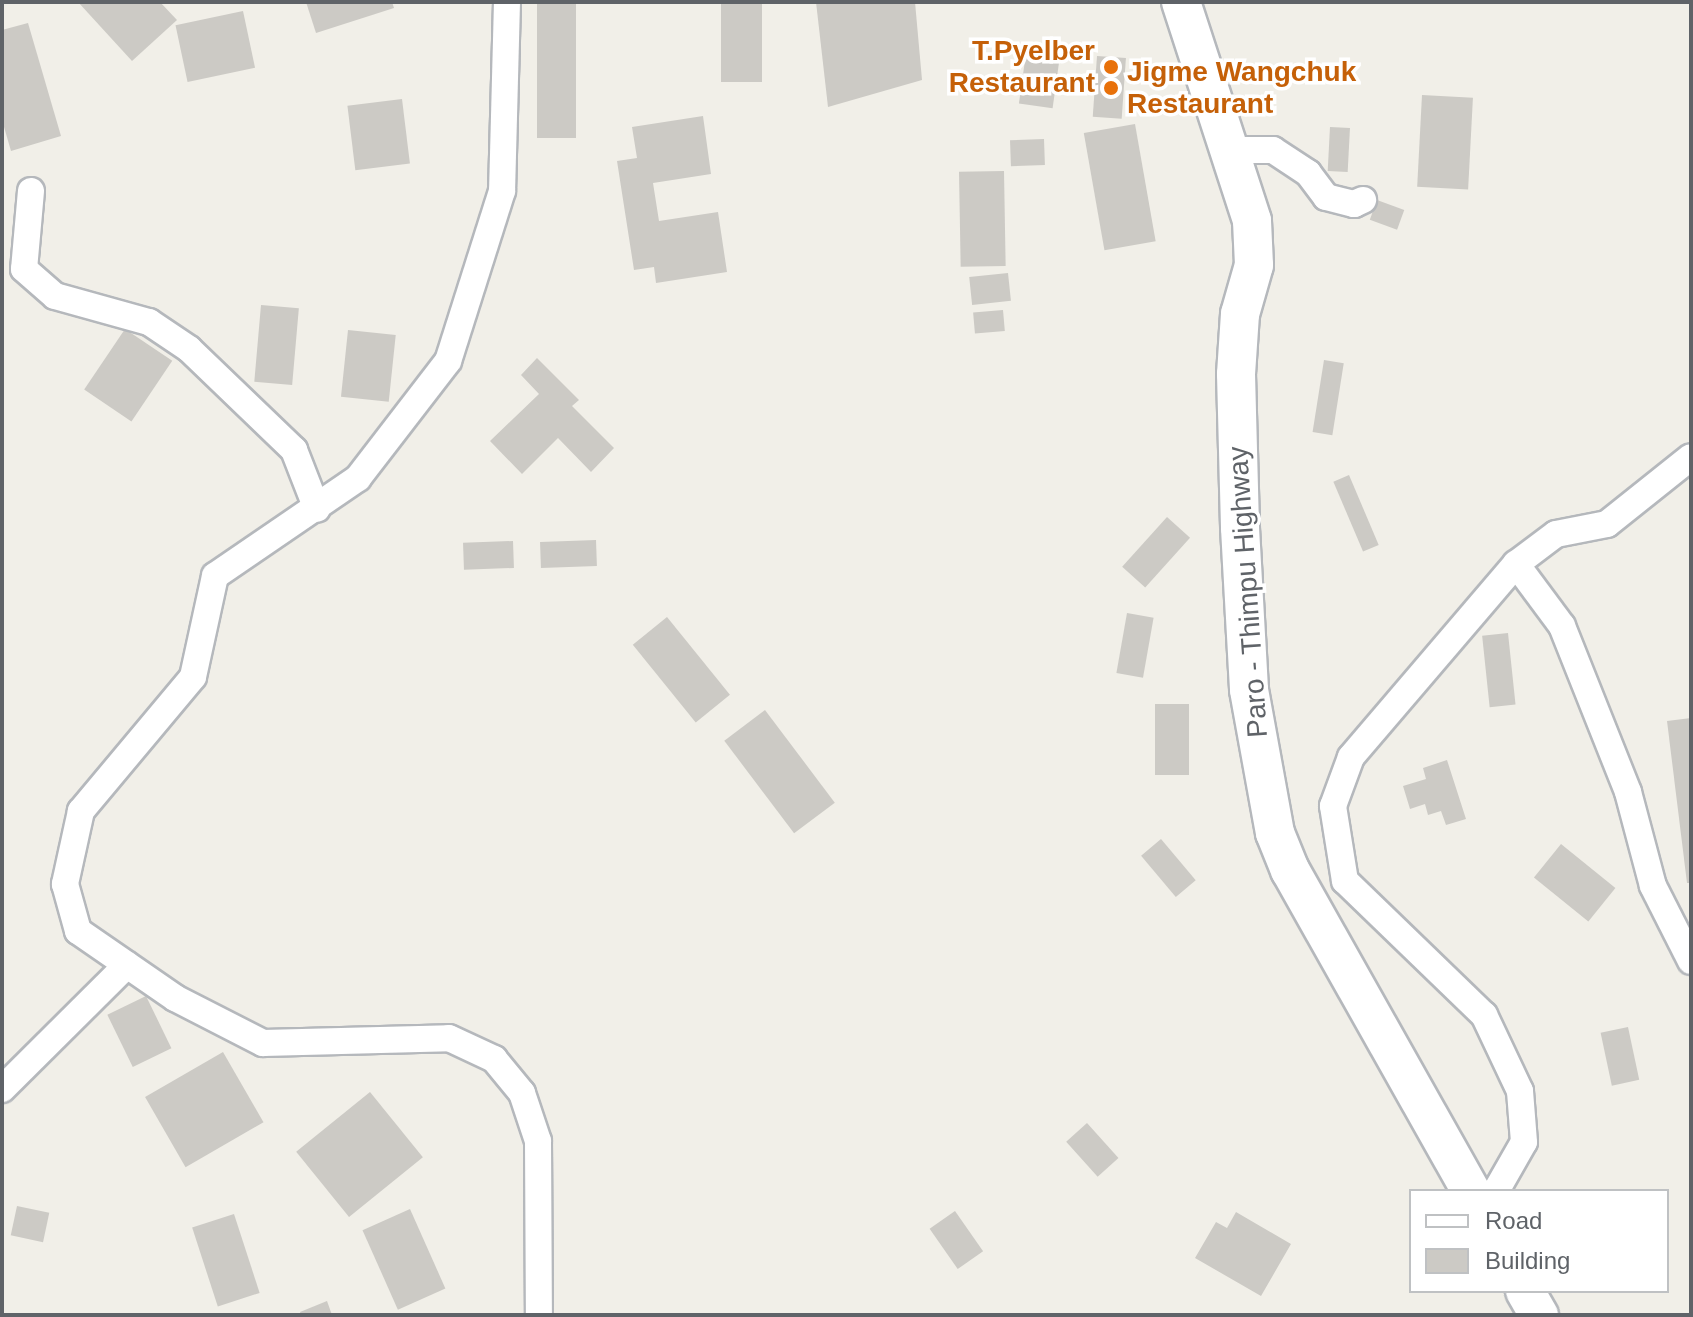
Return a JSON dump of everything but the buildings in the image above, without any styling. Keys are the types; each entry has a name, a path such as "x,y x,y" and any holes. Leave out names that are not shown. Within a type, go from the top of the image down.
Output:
{"street":[{"path":"507,2 502,191 448,361 358,478 215,576 193,677 81,811 65,884 78,931 175,998 263,1043 449,1038 494,1059 522,1093 538,1141 539,1315"},
{"name":"Paro - Thimpu Highway","path":"1181,2 1252,221 1254,250 1240,314 1236,374 1240,528 1249,690 1272,821 1290,870 1470,1189"},
{"path":"1231,150 1273,150 1308,173 1326,197 1354,204 1363,200"},
{"path":"31,191 24,269 55,296 149,322 189,349 294,450 317,509"},
{"path":"1497,1189 1524,1142 1520,1091 1484,1015 1345,881 1333,806 1351,757 1516,564 1556,534 1607,524 1691,457"},
{"path":"1516,564 1562,626 1628,792 1653,886 1691,961"},
{"path":"2,1089 127,965"},
{"path":"1526,1293 1539,1315"}],"place":[{"name":"T.Pyelber Restaurant","path":"1111,67"},
{"name":"Jigme Wangchuk Restaurant","path":"1111,88"}]}
